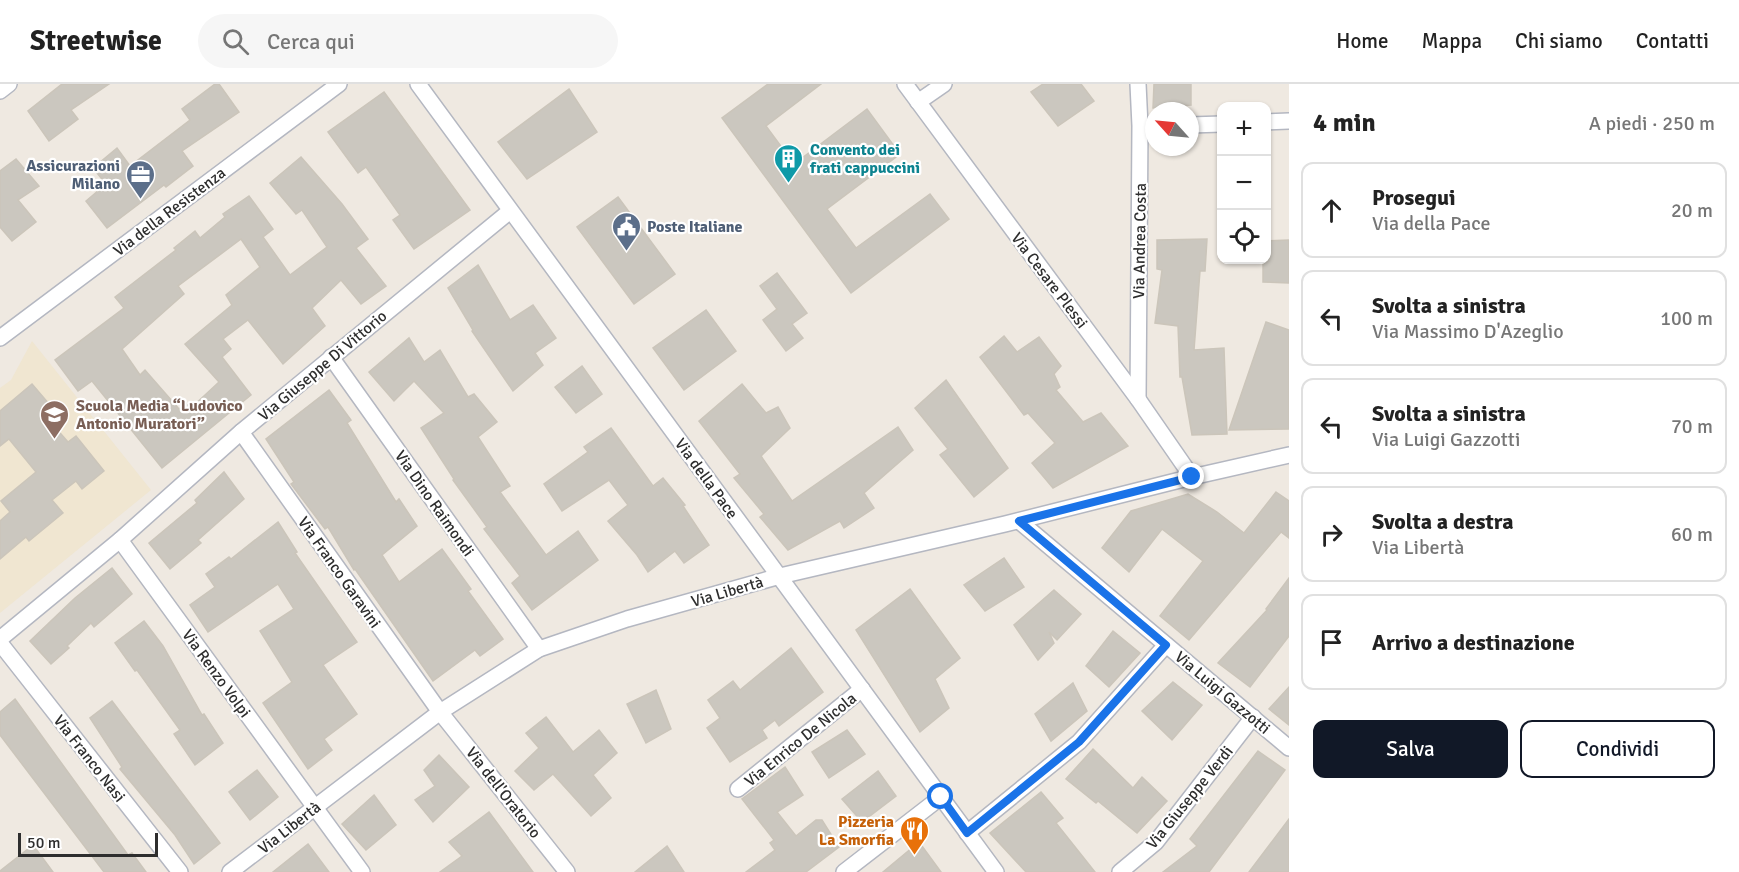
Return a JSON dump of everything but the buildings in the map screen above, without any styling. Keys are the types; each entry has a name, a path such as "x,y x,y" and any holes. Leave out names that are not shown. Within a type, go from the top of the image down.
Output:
{"street":[{"path":"0,91 9,84"},
{"name":"Via della Resistenza","path":"0,338 339,84"},
{"name":"Via della Pace","path":"418,84 996,872"},
{"name":"Via Cesare Plessi","path":"905,84 1138,399 1192,477"},
{"path":"918,102 944,84"},
{"name":"Via Andrea Costa","path":"1138,84 1145,117"},
{"path":"1271,122 1289,122"},
{"path":"1199,125 1217,124"},
{"name":"Via Andrea Costa","path":"1138,399 1146,156"},
{"name":"Via Giuseppe Di Vittorio","path":"0,641 120,540 241,432 510,211"},
{"name":"Via Dino Raimondi","path":"331,357 539,649"},
{"name":"Via Franco Garavini","path":"241,432 440,712"},
{"name":"Via Libertà","path":"230,872 440,712 539,649 627,619 780,576 1289,455"},
{"name":"Via Luigi Gazzotti","path":"1019,521 1289,748"},
{"name":"Via Renzo Volpi","path":"120,540 362,872"},
{"name":"Via Franco Nasi","path":"0,641 180,872"},
{"path":"967,833 1079,742 1166,645"},
{"name":"Via Enrico De Nicola","path":"738,789 862,689"},
{"name":"Via dell'Oratorio","path":"440,712 567,872"},
{"name":"Via Giuseppe Verdi","path":"1120,872 1156,842 1254,717"},
{"path":"844,872 941,797"}],"shaded area":[{"name":"Scuola Media “Ludovico Antonio Muratori”","path":"32,341 151,490 0,613 0,388 11,380"}],"place":[{"name":"Convento dei frati cappuccini","path":"789,184"},
{"name":"Assicurazioni Milano","path":"141,200"},
{"name":"Poste Italiane","path":"626,252"},
{"name":"Scuola Media “Ludovico Antonio Muratori”","path":"55,440"},
{"name":"Pizzeria La Smorfia","path":"915,856"}],"route":[{"path":"941,797 967,833 1079,742 1166,645 1019,521 1192,477"}]}
